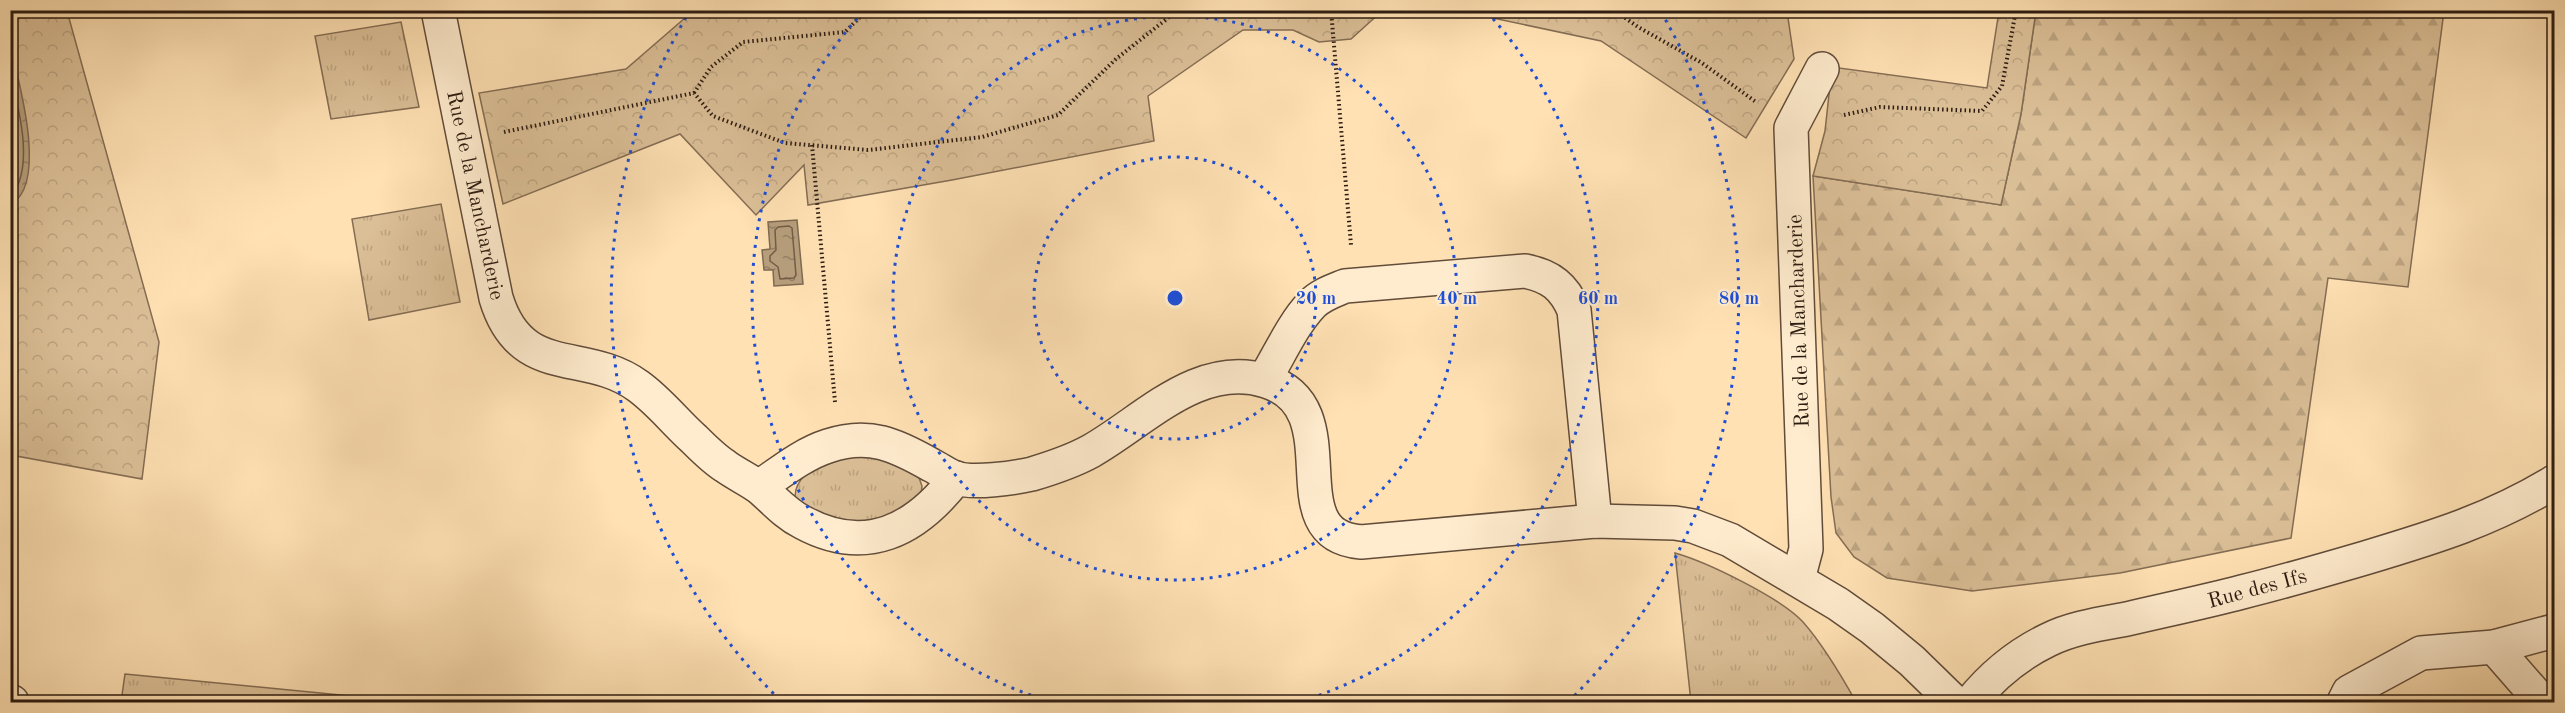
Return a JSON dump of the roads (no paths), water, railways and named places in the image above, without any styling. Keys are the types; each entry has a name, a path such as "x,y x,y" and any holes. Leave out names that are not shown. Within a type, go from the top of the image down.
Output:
{"street":[{"name":"Rue de la Mancharderie","path":"438,10 496,298 502,318 514,335 530,348 548,356 617,374 628,380 649,395 724,466 759,487 801,522 837,536 881,535 903,527 924,514 956,478"},
{"name":"Rue de la Mancharderie","path":"1798,579 1806,549 1791,128 1822,69"},
{"path":"1264,380 1308,310 1326,294 1345,286 1526,271 1542,274 1556,282 1567,295 1574,310 1594,521"},
{"path":"759,487 807,454 830,445 856,440 882,441 902,448 956,478 972,480 1030,474 1090,452 1203,382 1223,377 1244,376 1264,380 1286,390 1298,402 1308,420 1312,440 1316,503 1320,517 1328,529 1348,541 1361,542 1594,521 1675,523 1693,526 1730,540 1798,579 1872,628 1912,661 1954,702"},
{"name":"Rue des Ifs","path":"1971,702 1988,682 2010,664 2049,639 2085,627 2277,584 2426,540 2474,524 2518,504 2554,483"},
{"path":"2344,702 2349,692 2421,653 2494,647 2554,631"},
{"path":"2494,647 2542,702"}],"water":[{"path":"11,49 24,107 29,155 28,176 22,193 11,204"},
{"path":"797,220 803,284 774,286 773,270 764,270 762,250 770,249 768,222"}]}
